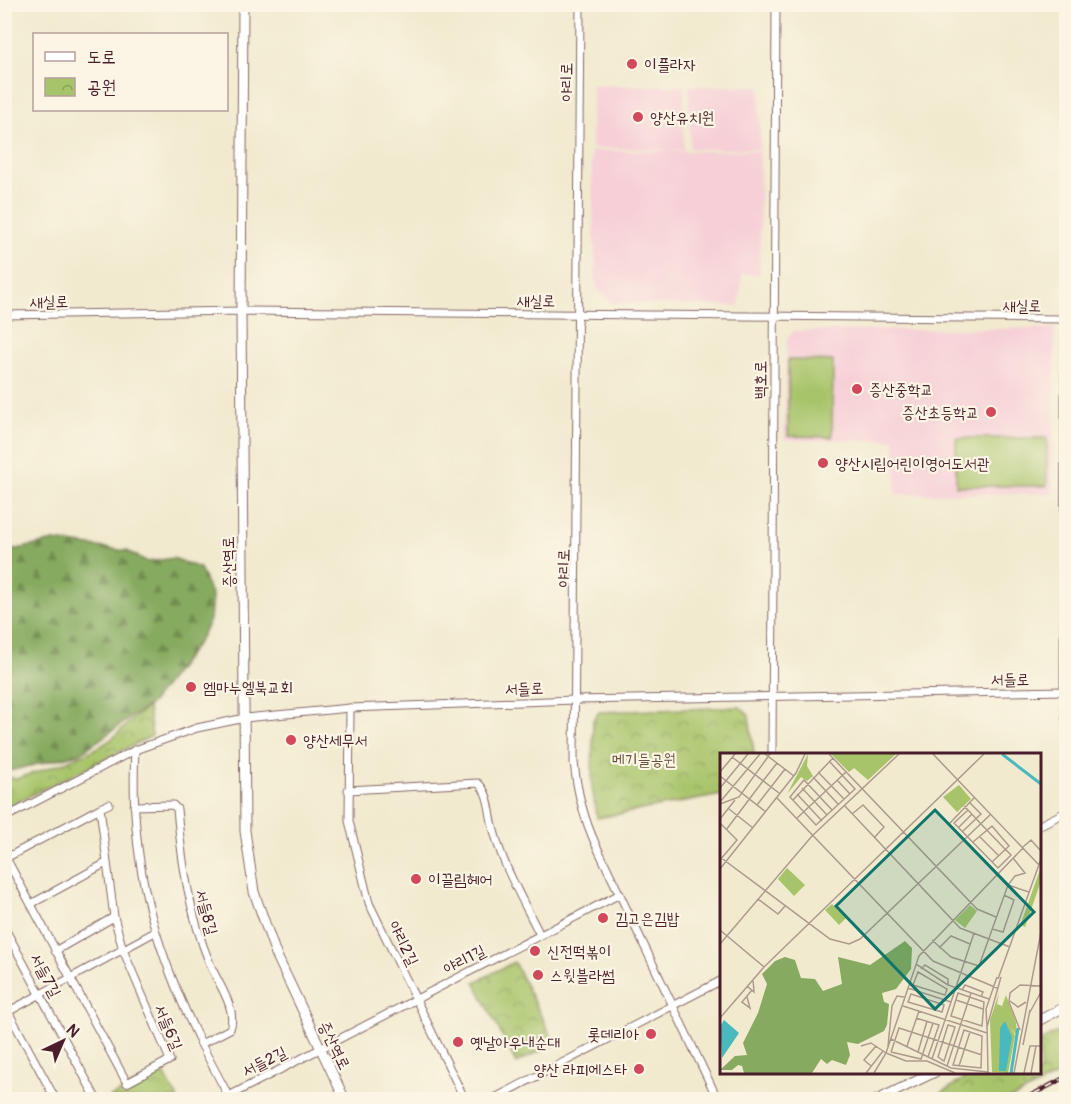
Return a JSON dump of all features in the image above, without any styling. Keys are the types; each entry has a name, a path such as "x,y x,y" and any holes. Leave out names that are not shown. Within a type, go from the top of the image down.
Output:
{"street":[{"name":"증산역로","path":"243,4 241,311 245,831 254,892 276,954 345,1100"},
{"name":"야리로","path":"580,4 574,762 582,815 718,1100"},
{"name":"백호로","path":"772,753 776,4"},
{"path":"1066,160 1066,720"},
{"name":"새실로","path":"4,315 241,311 1066,319"},
{"name":"서들로","path":"4,818 135,750 197,728 245,718 350,708 575,700 1065,691"},
{"name":"야리2길","path":"350,708 349,820 369,903 465,1100"},
{"path":"135,750 134,806 145,897 175,991 229,1097"},
{"path":"348,790 478,783 486,790 495,834 503,858 540,935"},
{"name":"서들6길","path":"100,808 114,917 123,950 170,1060 127,1083 6,858 100,808 109,804"},
{"name":"서들8길","path":"134,806 173,805 177,809 189,905 202,945 232,1014 230,1029 201,1044"},
{"path":"1041,824 1066,812"},
{"path":"31,904 106,863"},
{"name":"야리1길","path":"320,1048 620,894"},
{"path":"56,951 114,917"},
{"name":"서들7길","path":"4,927 97,1100"},
{"path":"7,1013 155,932"},
{"path":"491,1100 720,981"},
{"path":"4,1004 56,1100"},
{"path":"1041,1019 1066,1006"},
{"name":"서들2길","path":"221,1100 320,1048"},
{"path":"877,1100 931,1074"}],"shaded area":[{"name":"양산유치원","path":"592,85 684,86 684,150 591,148"},
{"path":"689,86 760,86 760,149 690,149"},
{"path":"591,151 760,151 760,275 742,274 739,306 611,303 596,287"},
{"path":"1055,328 1053,494 896,494 895,440 784,440 787,338 794,331"}],"green space":[{"path":"788,360 833,361 832,437 788,436"},
{"path":"956,438 1047,438 1047,486 956,486"},
{"path":"54,541 127,551 148,562 173,558 200,568 212,596 210,620 199,641 152,703 79,754 5,772 5,549 13,550"},
{"path":"148,707 152,736 5,808 5,776 16,779 96,748 108,742"},
{"name":"메기들공원","path":"740,707 749,715 754,753 720,753 720,795 597,818 592,787 593,720 599,712"},
{"path":"514,962 555,1044 516,1063 475,982"},
{"path":"1066,1028 1066,1071 1011,1099 932,1099 971,1074 1041,1074 1041,1040"},
{"path":"162,1070 178,1099 107,1099"}],"railway":[{"path":"1022,1100 1066,1077"}],"place":[{"name":"이플라자","path":"632,64"},
{"name":"양산유치원","path":"638,117"},
{"name":"증산중학교","path":"857,389"},
{"name":"증산초등학교","path":"991,412"},
{"name":"양산시립어린이영어도서관","path":"823,463"},
{"name":"엠마누엘북교회","path":"191,687"},
{"name":"양산세무서","path":"291,740"},
{"name":"이끌림헤어","path":"416,879"},
{"name":"김고은김밥","path":"603,918"},
{"name":"신전떡볶이","path":"535,951"},
{"name":"스윗블라썸","path":"538,975"},
{"name":"롯데리아","path":"651,1034"},
{"name":"옛날아우내순대","path":"458,1042"},
{"name":"양산 라피에스타","path":"639,1069"}]}
